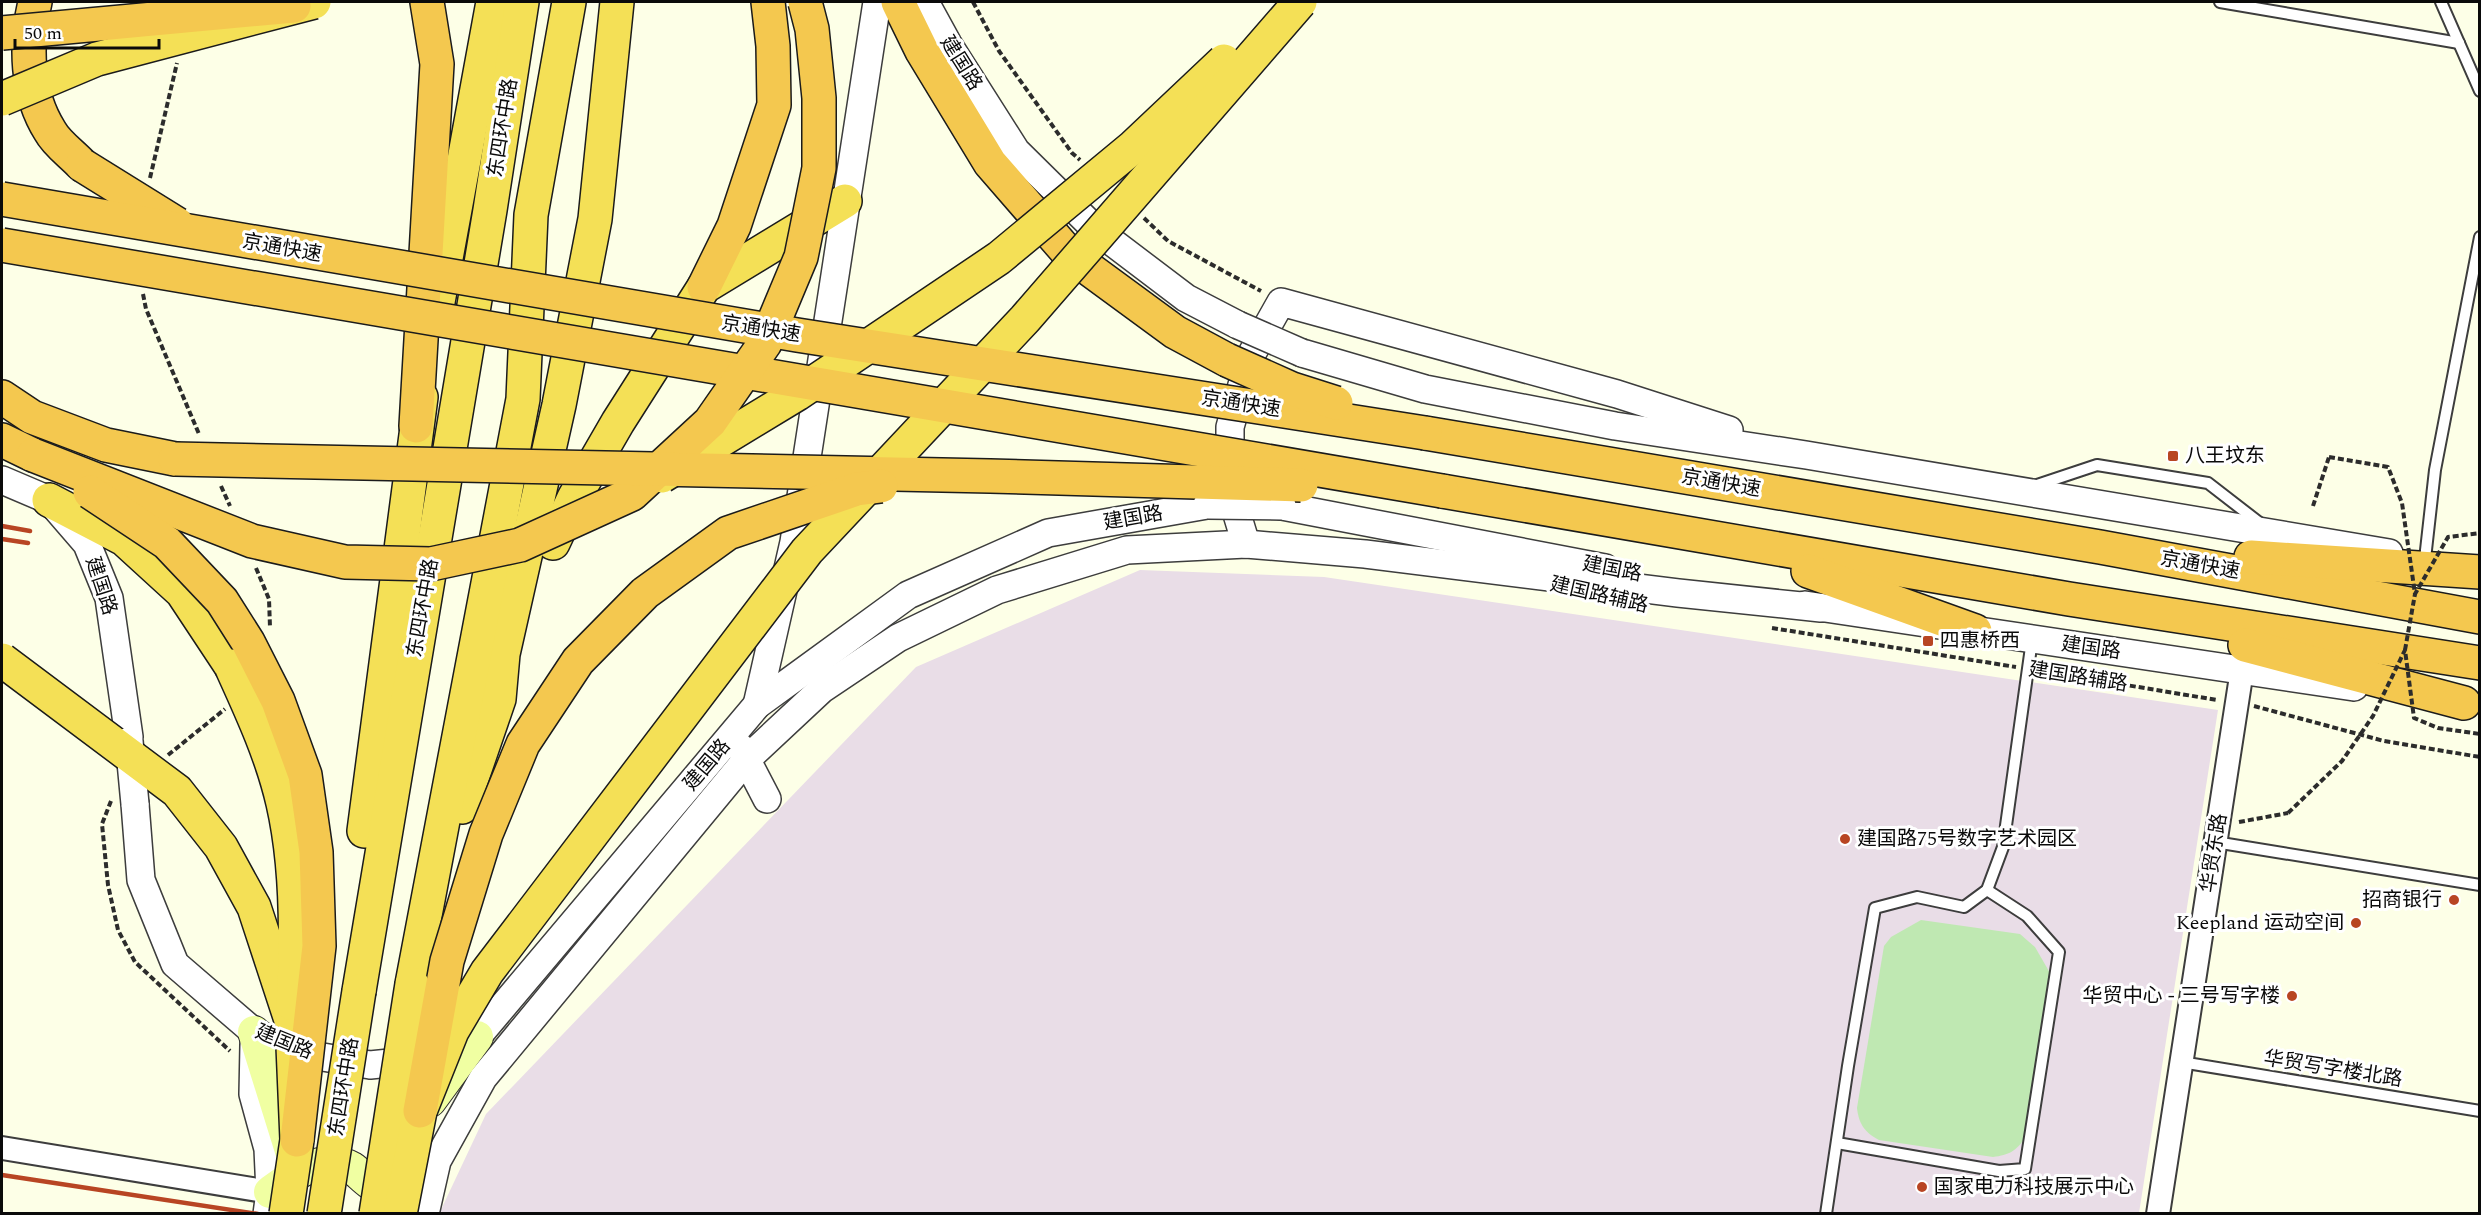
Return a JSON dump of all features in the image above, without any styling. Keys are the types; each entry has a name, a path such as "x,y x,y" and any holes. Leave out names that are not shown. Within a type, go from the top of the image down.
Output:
{"highway":[{"path":"35,2 29,26 29,61 35,101 51,133 82,165 191,233"},
{"path":"416,426 437,64 427,2"},
{"path":"359,991 351,937 416,426 493,2"},
{"name":"东四环中路","path":"324,1214 522,2"},
{"path":"373,1198 523,399 531,215 569,2"},
{"path":"424,918 499,699 503,654 559,405 595,219 617,2"},
{"path":"503,654 574,498 618,422 704,287 734,226 774,105 773,46 768,2"},
{"path":"632,494 710,422 765,343 801,257 819,168 819,98 812,29 805,2"},
{"path":"898,2 922,51 990,163 1070,255 1175,332 1227,360 1292,389 1425,433"},
{"path":"2,440 33,455 252,541 345,562 431,564 520,545 632,494 797,394 999,258 1133,147 1287,2"},
{"path":"420,1111 452,1031 487,972 807,551 1025,319 1300,2"},
{"path":"2,33 304,4"},
{"path":"2,99 97,59 304,4"},
{"name":"京通快速","path":"2,199 797,335 1425,433 1690,477 2100,547 2480,617"},
{"path":"704,287 845,201"},
{"path":"2,245 1683,534 2069,599 2480,663"},
{"path":"2,397 32,417 106,445 175,459 1212,481 1442,491"},
{"path":"33,455 167,543 222,602 248,642 278,702 305,775 316,852 319,946 298,1156 275,1206"},
{"path":"400,1214 447,961 486,834 523,744 578,661 645,592 728,533 857,489 990,476"},
{"path":"49,500 124,539 182,592 231,666 256,722 283,803 291,862 296,962 292,1023 298,1156"},
{"path":"1731,542 1975,631"},
{"path":"2100,547 2480,570"},
{"path":"2069,599 2472,704"},
{"path":"2,660 177,791 220,847 254,907 292,1023"}],"main road":[{"path":"254,1032 298,1156 296,1214"},
{"path":"363,1214 477,1037"},
{"path":"298,1156 351,1167 373,1198"}],"street":[{"path":"757,705 794,542 877,2"},
{"name":"建国路","path":"925,2 948,44 1016,151 1095,229 1186,298 1238,325 1302,353 1425,389 1614,426 1806,455 2480,570"},
{"path":"1246,544 1230,491 1230,427 1250,357 1281,302 1617,394 1806,455"},
{"name":"建国路","path":"2,480 49,500 87,544 109,598 129,737 141,880 175,964 254,1032 305,1054 370,1065 416,1061 477,1037 757,705 908,595 1048,533 1207,505 1282,506 1821,608 2472,704"},
{"path":"425,1214 437,1161 483,1078 746,760 822,689 898,638 997,590 1126,549 1246,544 1365,554 1678,594 1821,608"},
{"name":"华贸东路","path":"2158,1214 2242,670"},
{"path":"734,733 767,799"},
{"path":"2,1148 275,1206 268,1149 253,1094 254,1032"}],"lane":[{"path":"2220,2 2459,43"},
{"path":"2441,2 2480,90"},
{"path":"2425,559 2435,470 2480,237"},
{"path":"2019,491 2097,465 2208,483 2273,534"},
{"path":"1826,1214 1875,908 1917,897 1964,907 1987,890 2003,847 2032,639"},
{"path":"2216,834 2480,885"},
{"path":"1837,1143 1999,1171 2025,1169 2059,952 2027,916 1987,890"},
{"name":"华贸写字楼北路","path":"2181,1062 2480,1112"}],"path":[{"path":"2216,834 2288,813 2342,762 2373,716 2405,650 2415,594 2402,503 2388,466 2329,457 2313,506"},
{"path":"2415,594 2448,537 2480,533"},
{"name":"建国路辅路","path":"1770,627 2237,703 2273,710 2384,741 2480,757"},
{"path":"2405,650 2414,718 2438,728 2480,734"}],"shaded area":[{"path":"1140,570 1324,577 2218,710 2139,1213 439,1214 486,1114 916,667"}],"green space":[{"path":"1921,920 2020,934 2035,947 2050,973 2025,1138 2008,1154 1993,1157 1879,1140 1866,1131 1859,1119 1857,1108 1884,946 1891,937"}],"railway":[{"path":"2,526 30,531"},
{"path":"2,539 28,543"},
{"path":"2,1175 258,1214"}],"place":[{"name":"八王坟东","path":"2173,456"},
{"name":"四惠桥西","path":"1928,641"},
{"name":"建国路75号数字艺术园区","path":"1845,839"},
{"name":"招商银行","path":"2454,900"},
{"name":"Keepland 运动空间","path":"2356,923"},
{"name":"华贸中心 - 三号写字楼","path":"2292,996"},
{"name":"国家电力科技展示中心","path":"1922,1187"}]}
